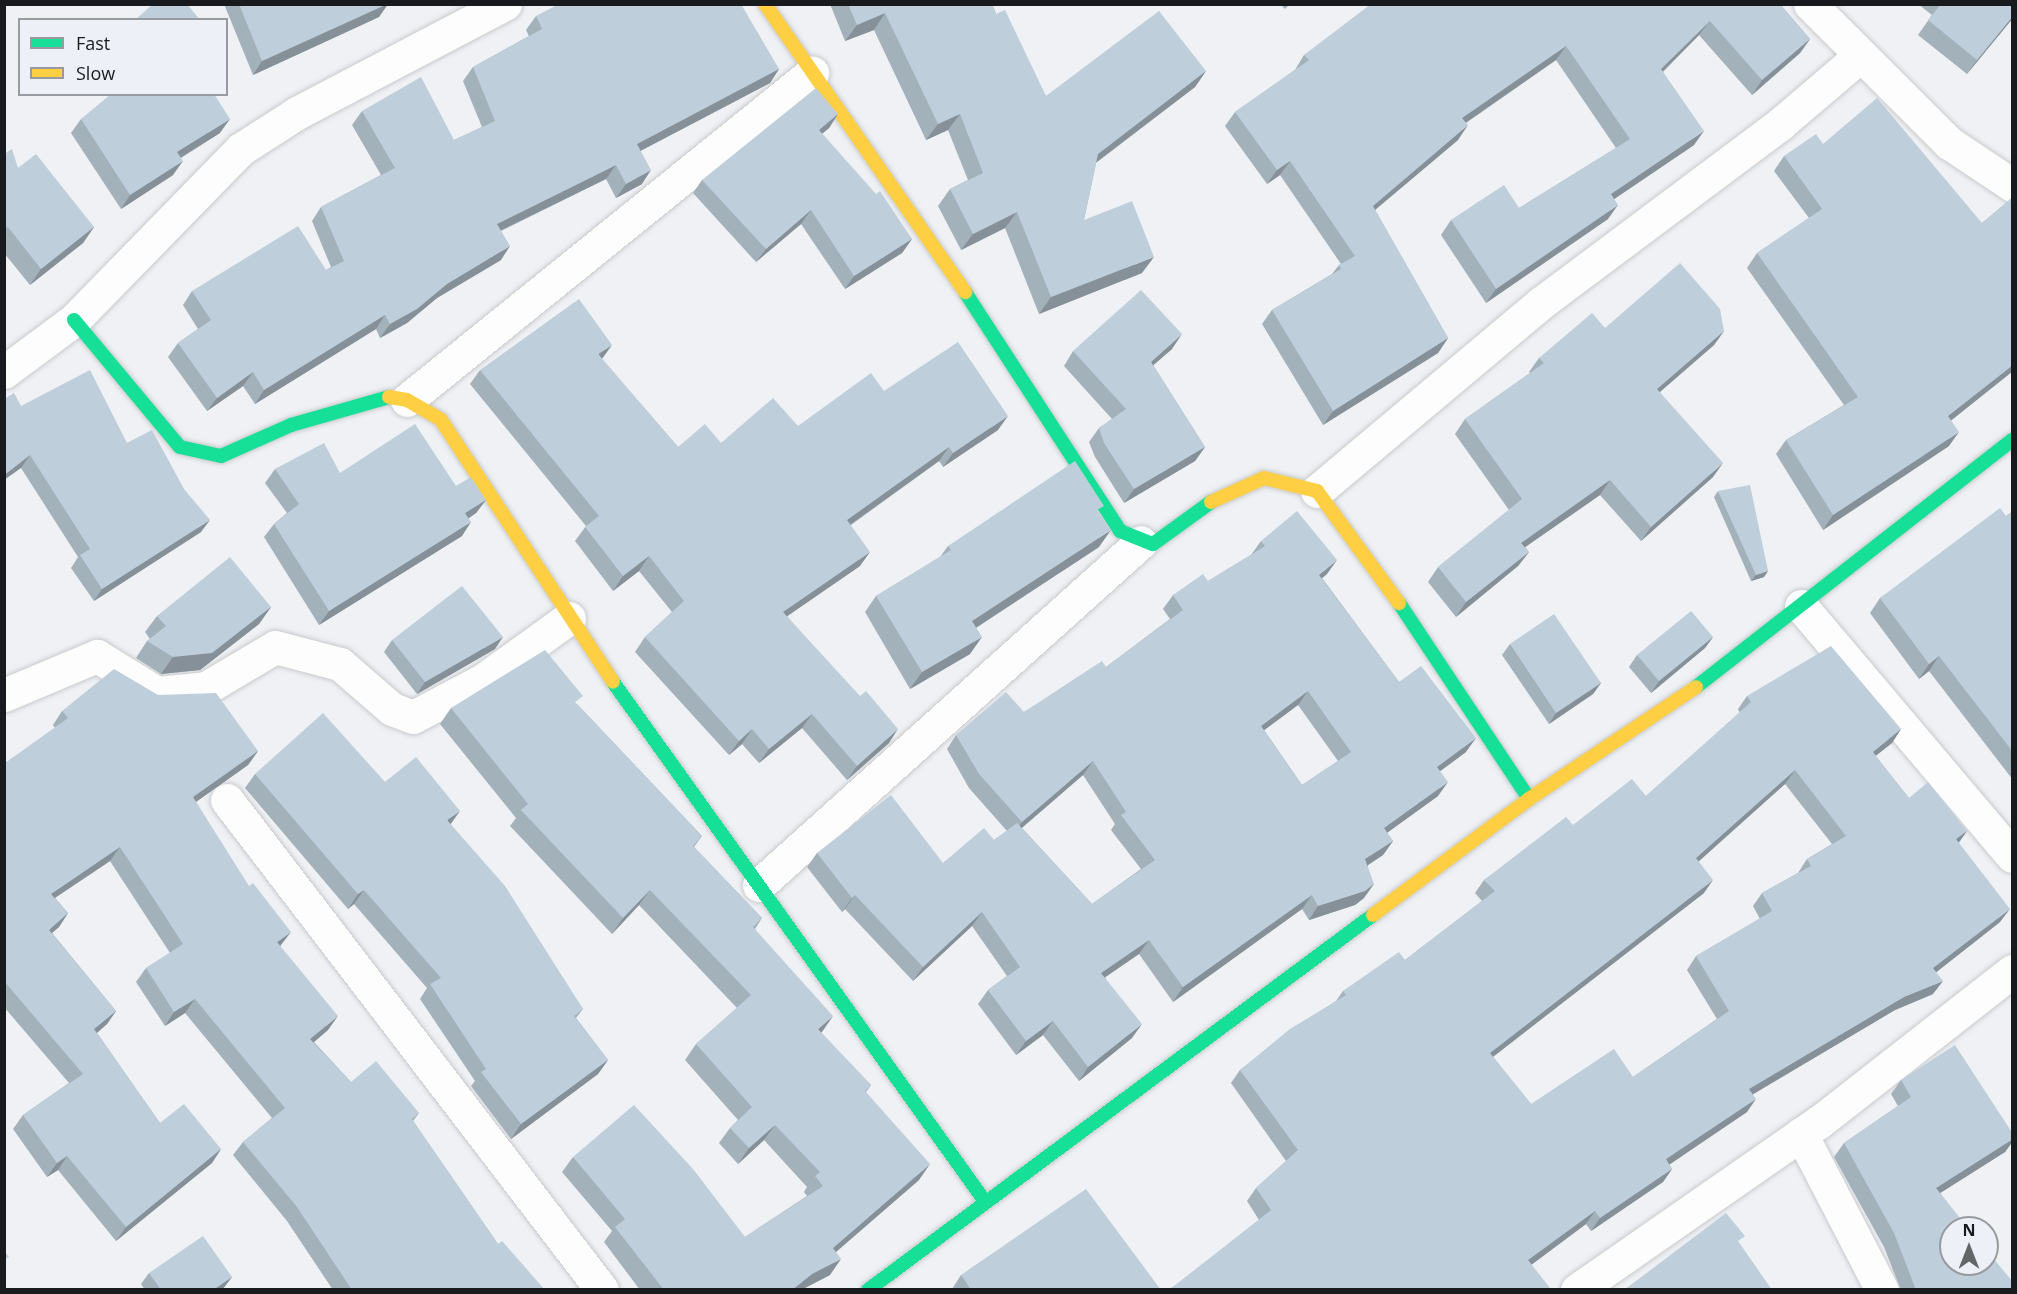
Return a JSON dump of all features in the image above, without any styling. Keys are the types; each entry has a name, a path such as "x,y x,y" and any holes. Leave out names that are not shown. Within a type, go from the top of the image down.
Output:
{"street":[{"path":"4,372 74,320 241,149 297,113 505,4"},
{"path":"765,4 948,265 1120,531 1141,542 1153,543 1219,497 1264,478 1317,491 1432,649 1529,799"},
{"path":"1810,4 1948,143 2013,185"},
{"path":"1317,491 1541,303 1780,123 1861,55"},
{"path":"407,400 812,73"},
{"path":"74,320 180,447 221,456 353,403 381,396 407,400 451,432 569,618 984,1200"},
{"path":"868,1290 984,1200 1529,799 1651,722 2013,440"},
{"path":"759,885 1141,542"},
{"path":"1801,606 2013,856"},
{"path":"4,694 97,656 157,693 206,688 275,647 340,664 392,710 413,717 483,680 569,618"},
{"path":"227,800 602,1290"},
{"path":"1578,1290 1801,1134 2013,971"},
{"path":"1801,1134 1882,1290"}],"building":[{"path":"153,4 187,4 198,18 137,18"},
{"path":"239,4 387,4 262,61"},
{"path":"559,4 603,4 604,6 607,4 741,4 779,69 637,144 651,170 626,184 616,165 497,224 510,246 447,284 417,309 390,324 385,315 264,390 253,372 217,398 178,343 211,320 192,291 298,226 326,270 344,261 321,207 395,168 362,111 421,77 454,140 495,121 473,67 542,29 536,16"},
{"path":"848,4 992,4 996,14 1005,10 1046,96 1159,11 1206,71 1098,154 1084,220 1132,201 1154,257 1051,297 1017,212 973,234 950,189 983,173 960,114 938,124 885,13 857,25"},
{"path":"1371,4 1780,4 1810,39 1762,80 1710,21 1661,69 1704,131 1611,194 1618,205 1496,289 1451,220 1504,185 1519,208 1630,139 1566,46 1462,118 1468,125 1373,206 1448,338 1333,411 1272,310 1341,269 1339,265 1355,256 1290,161 1277,170 1235,112 1309,60 1304,55"},
{"path":"1941,4 2013,4 2013,16 1977,60 1928,20"},
{"path":"816,88 838,114 819,130 876,194 880,191 912,239 854,276 811,210 766,249 702,180"},
{"path":"109,96 215,96 230,119 177,152 183,161 130,195 81,119"},
{"path":"1877,98 1982,223 2013,197 2013,365 1948,416 1959,432 1833,515 1786,440 1858,397 1757,253 1822,209 1784,156 1816,134 1823,144"},
{"path":"12,149 18,168 36,154 94,227 41,269 8,227 4,229 4,154"},
{"path":"1680,263 1720,309 1724,331 1657,389 1723,463 1651,527 1610,480 1521,543 1529,552 1466,602 1438,567 1522,499 1465,419 1544,363 1539,358 1592,313 1605,328"},
{"path":"1141,290 1182,334 1151,362 1205,447 1134,489 1104,443 1099,428 1126,409 1073,351"},
{"path":"579,299 612,345 598,354 678,447 705,424 721,443 773,398 798,426 871,373 884,391 958,342 1008,416 953,453 949,447 847,520 870,552 783,612 860,696 866,691 898,729 857,766 812,714 769,749 752,729 739,741 645,637 684,601 649,556 623,576 585,527 599,516 480,370"},
{"path":"90,370 127,443 152,430 184,489 210,520 102,589 80,555 90,549 30,455 4,475 4,399 14,393 21,406"},
{"path":"415,424 456,486 471,477 486,500 465,513 471,522 329,611 274,524 299,504 275,469 324,443 340,473"},
{"path":"1075,461 1104,506 1097,510 1111,530 972,621 982,637 922,672 876,596 951,550 948,546"},
{"path":"1750,485 1768,571 1756,575 1718,491"},
{"path":"2000,508 2006,516 2013,511 2013,752 1939,656 1929,664 1880,598"},
{"path":"1297,511 1337,560 1319,575 1399,682 1421,666 1476,738 1437,767 1448,782 1384,828 1393,841 1365,859 1374,884 1365,891 1318,906 1312,895 1183,987 1149,940 1101,973 1142,1024 1088,1067 1053,1021 1026,1041 988,990 1020,967 982,912 923,967 855,895 852,898 817,853 891,795 943,863 984,828 994,840 1017,823 1092,904 1155,860 1121,815 1126,812 1093,761 1022,822 979,774 956,735 1006,692 1024,712 1102,661 1106,667 1183,610 1173,595 1203,574 1208,581 1265,546 1261,541","holes":["1308,691 1351,752 1302,785 1261,726"]},
{"path":"230,557 271,607 212,653 173,657 147,641 166,626 157,616"},
{"path":"462,586 503,637 425,682 392,640"},
{"path":"1691,611 1713,637 1659,681 1637,655"},
{"path":"1554,614 1601,683 1556,713 1510,644"},
{"path":"1831,646 1901,729 1873,752 1909,798 1928,782 1967,831 1956,839 2010,909 1933,968 1943,981 1904,997 1749,1089 1756,1099 1666,1159 1672,1169 1600,1218 1595,1211 1528,1260 1550,1288 1548,1290 1167,1290 1271,1210 1256,1188 1298,1150 1240,1070 1290,1029 1346,995 1343,991 1399,952 1405,960 1495,891 1484,880 1566,817 1573,825 1632,779 1646,796 1751,702 1747,696","holes":["1795,770 1846,836 1807,859 1811,866 1762,893 1772,911 1696,956 1729,1011 1633,1077 1614,1049 1531,1104 1490,1053 1713,880 1696,858"]},
{"path":"545,650 583,696 575,702 702,836 693,846 762,918 753,927 833,1016 818,1029 871,1085 865,1091 930,1164 833,1248 841,1259 812,1274 792,1290 664,1290 615,1227 625,1219 573,1157 634,1105 693,1169 745,1237 823,1186 815,1176 820,1172 775,1125 749,1148 730,1128 752,1107 696,1044 751,995 650,890 623,918 521,810 528,804 451,708"},
{"path":"114,669 158,695 216,693 258,751 193,797 249,886 253,883 291,932 277,942 338,1016 310,1039 351,1082 376,1061 419,1113 412,1119 498,1244 502,1241 545,1290 352,1290 297,1207 243,1142 285,1108 195,999 174,1012 146,968 183,944 120,847 51,894 68,913 49,930 116,1011 94,1029 160,1123 184,1104 221,1149 126,1227 67,1156 57,1163 23,1115 83,1074 4,981 4,764 68,718 62,711"},
{"path":"323,713 385,782 416,757 460,811 447,820 505,886 583,1009 574,1016 608,1060 521,1124 481,1072 486,1069 430,984 441,978 364,890 358,894 255,774"},
{"path":"1955,1045 2013,1134 2013,1139 1936,1188 1958,1216 1939,1216 1939,1276 1999,1276 1999,1265 2013,1282 2013,1290 1916,1290 1894,1233 1844,1143 1911,1097 1901,1080"},
{"path":"1086,1189 1161,1290 969,1290 970,1288 961,1275"},
{"path":"1726,1213 1745,1236 1738,1241 1772,1290 1624,1290"},
{"path":"203,1236 232,1277 213,1290 161,1290 149,1273"}],"traffic: fast":[{"path":"965,292 1120,531 1153,544 1211,502"},
{"path":"74,320 180,447 221,456 291,425 389,397"},
{"path":"1696,687 2012,440"},
{"path":"1399,603 1529,799"},
{"path":"613,682 984,1200"},
{"path":"868,1290 1373,915"}],"traffic: slow":[{"path":"765,4 965,292"},
{"path":"389,397 407,400 441,420 613,682"},
{"path":"1211,502 1264,478 1317,491 1399,603"},
{"path":"1373,915 1529,799 1696,687"}]}
